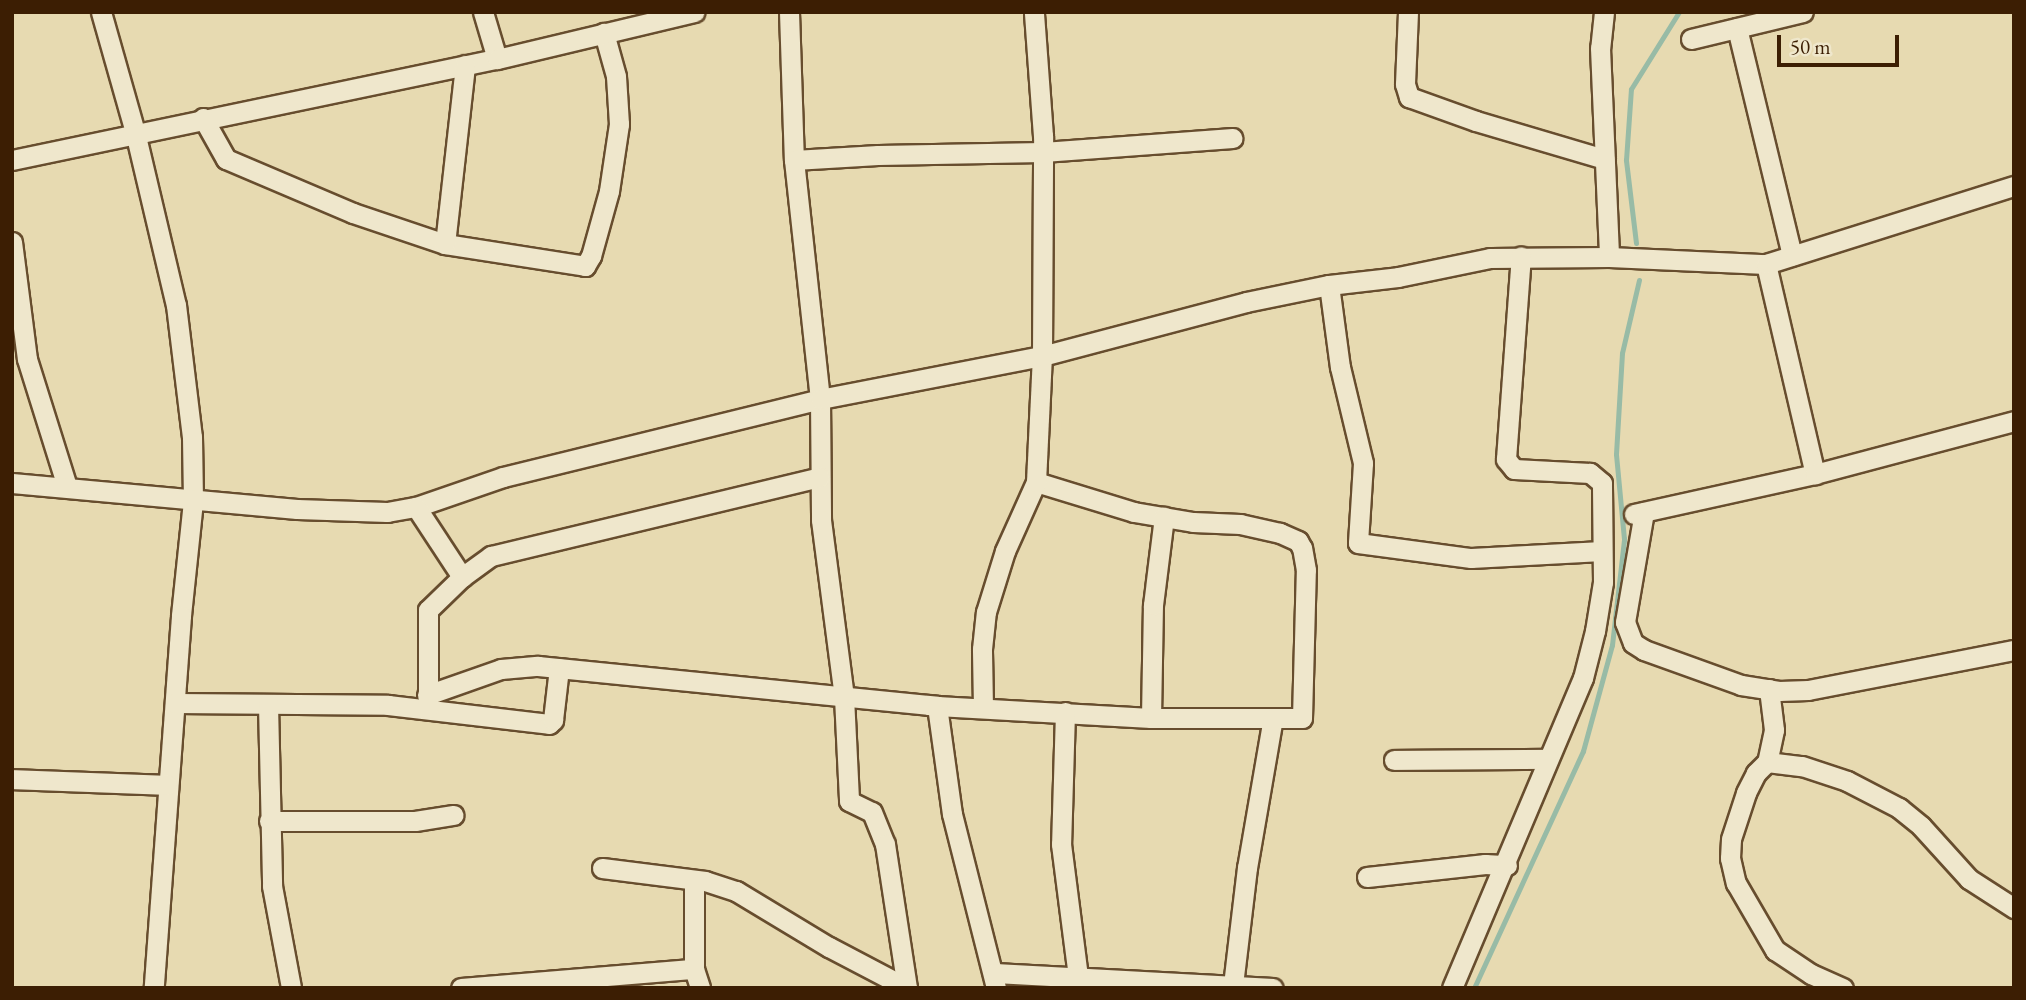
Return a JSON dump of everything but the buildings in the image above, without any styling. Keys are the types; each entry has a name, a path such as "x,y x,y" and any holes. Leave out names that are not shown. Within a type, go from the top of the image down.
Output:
{"street":[{"path":"101,12 135,132 176,305 191,437 194,500 167,785 154,988"},
{"path":"483,12 497,59"},
{"path":"12,160 135,132 497,59 694,12"},
{"path":"602,868 694,880 736,891 829,947 907,988 885,844 872,812 849,801 844,697 821,520 820,399 794,160 789,12"},
{"path":"983,708 982,649 986,612 1005,551 1036,482 1042,356 1043,152 1034,12"},
{"path":"1408,12 1405,84 1409,97 1476,121 1604,159"},
{"path":"1604,12 1600,48 1609,257"},
{"path":"1691,39 1803,12"},
{"path":"1737,28 1793,255"},
{"path":"203,118 223,156 230,161 353,213 445,244 582,266 589,263 609,191 619,124 616,76 604,33"},
{"path":"445,244 465,65"},
{"path":"794,160 878,155 1043,152 1232,138"},
{"path":"12,483 306,510 387,512 416,507 503,477 820,399 1042,356 1246,302 1329,285 1398,277 1465,261 1521,257 1609,257 1766,264 2014,186"},
{"path":"12,242 25,350 67,487"},
{"path":"1452,988 1507,865 1583,678 1595,631 1603,582 1602,483 1590,473 1514,469 1506,459 1521,257"},
{"path":"1766,264 1815,474"},
{"path":"1329,285 1340,367 1363,463 1358,543 1481,558 1602,551"},
{"path":"2014,421 1815,474 1639,513 1625,622 1633,643 1741,685 1769,689 1808,690 2014,650"},
{"path":"428,702 428,610 462,576 491,556 820,477"},
{"path":"428,702 501,669 559,668 937,706 1151,718 1302,718 1306,570 1301,544 1280,533 1240,524 1134,512 1036,482"},
{"path":"416,507 462,576"},
{"path":"1151,718 1153,605 1164,517"},
{"path":"174,703 428,702 548,724 553,720 559,668"},
{"path":"1769,689 1774,730 1767,762 1756,773 1746,793 1731,839 1730,858 1736,883 1775,950 1811,974 1843,988"},
{"path":"268,704 272,886 291,988"},
{"path":"937,706 952,814 996,981 1078,977 1273,988"},
{"path":"1065,712 1061,845 1078,977"},
{"path":"1233,985 1247,869 1273,718"},
{"path":"1394,760 1548,759"},
{"path":"1767,762 1802,766 1847,781 1899,808 1921,826 1969,879 2014,908"},
{"path":"12,779 167,785"},
{"path":"269,821 415,821 454,815"},
{"path":"1367,877 1485,864 1507,865"},
{"path":"694,880 694,969 701,988"},
{"path":"461,988 694,969"}],"waterway":[{"path":"1636,243 1626,160 1631,89 1679,12"},
{"path":"1474,988 1583,751 1612,645 1624,539 1616,454 1622,353 1639,280"}]}
